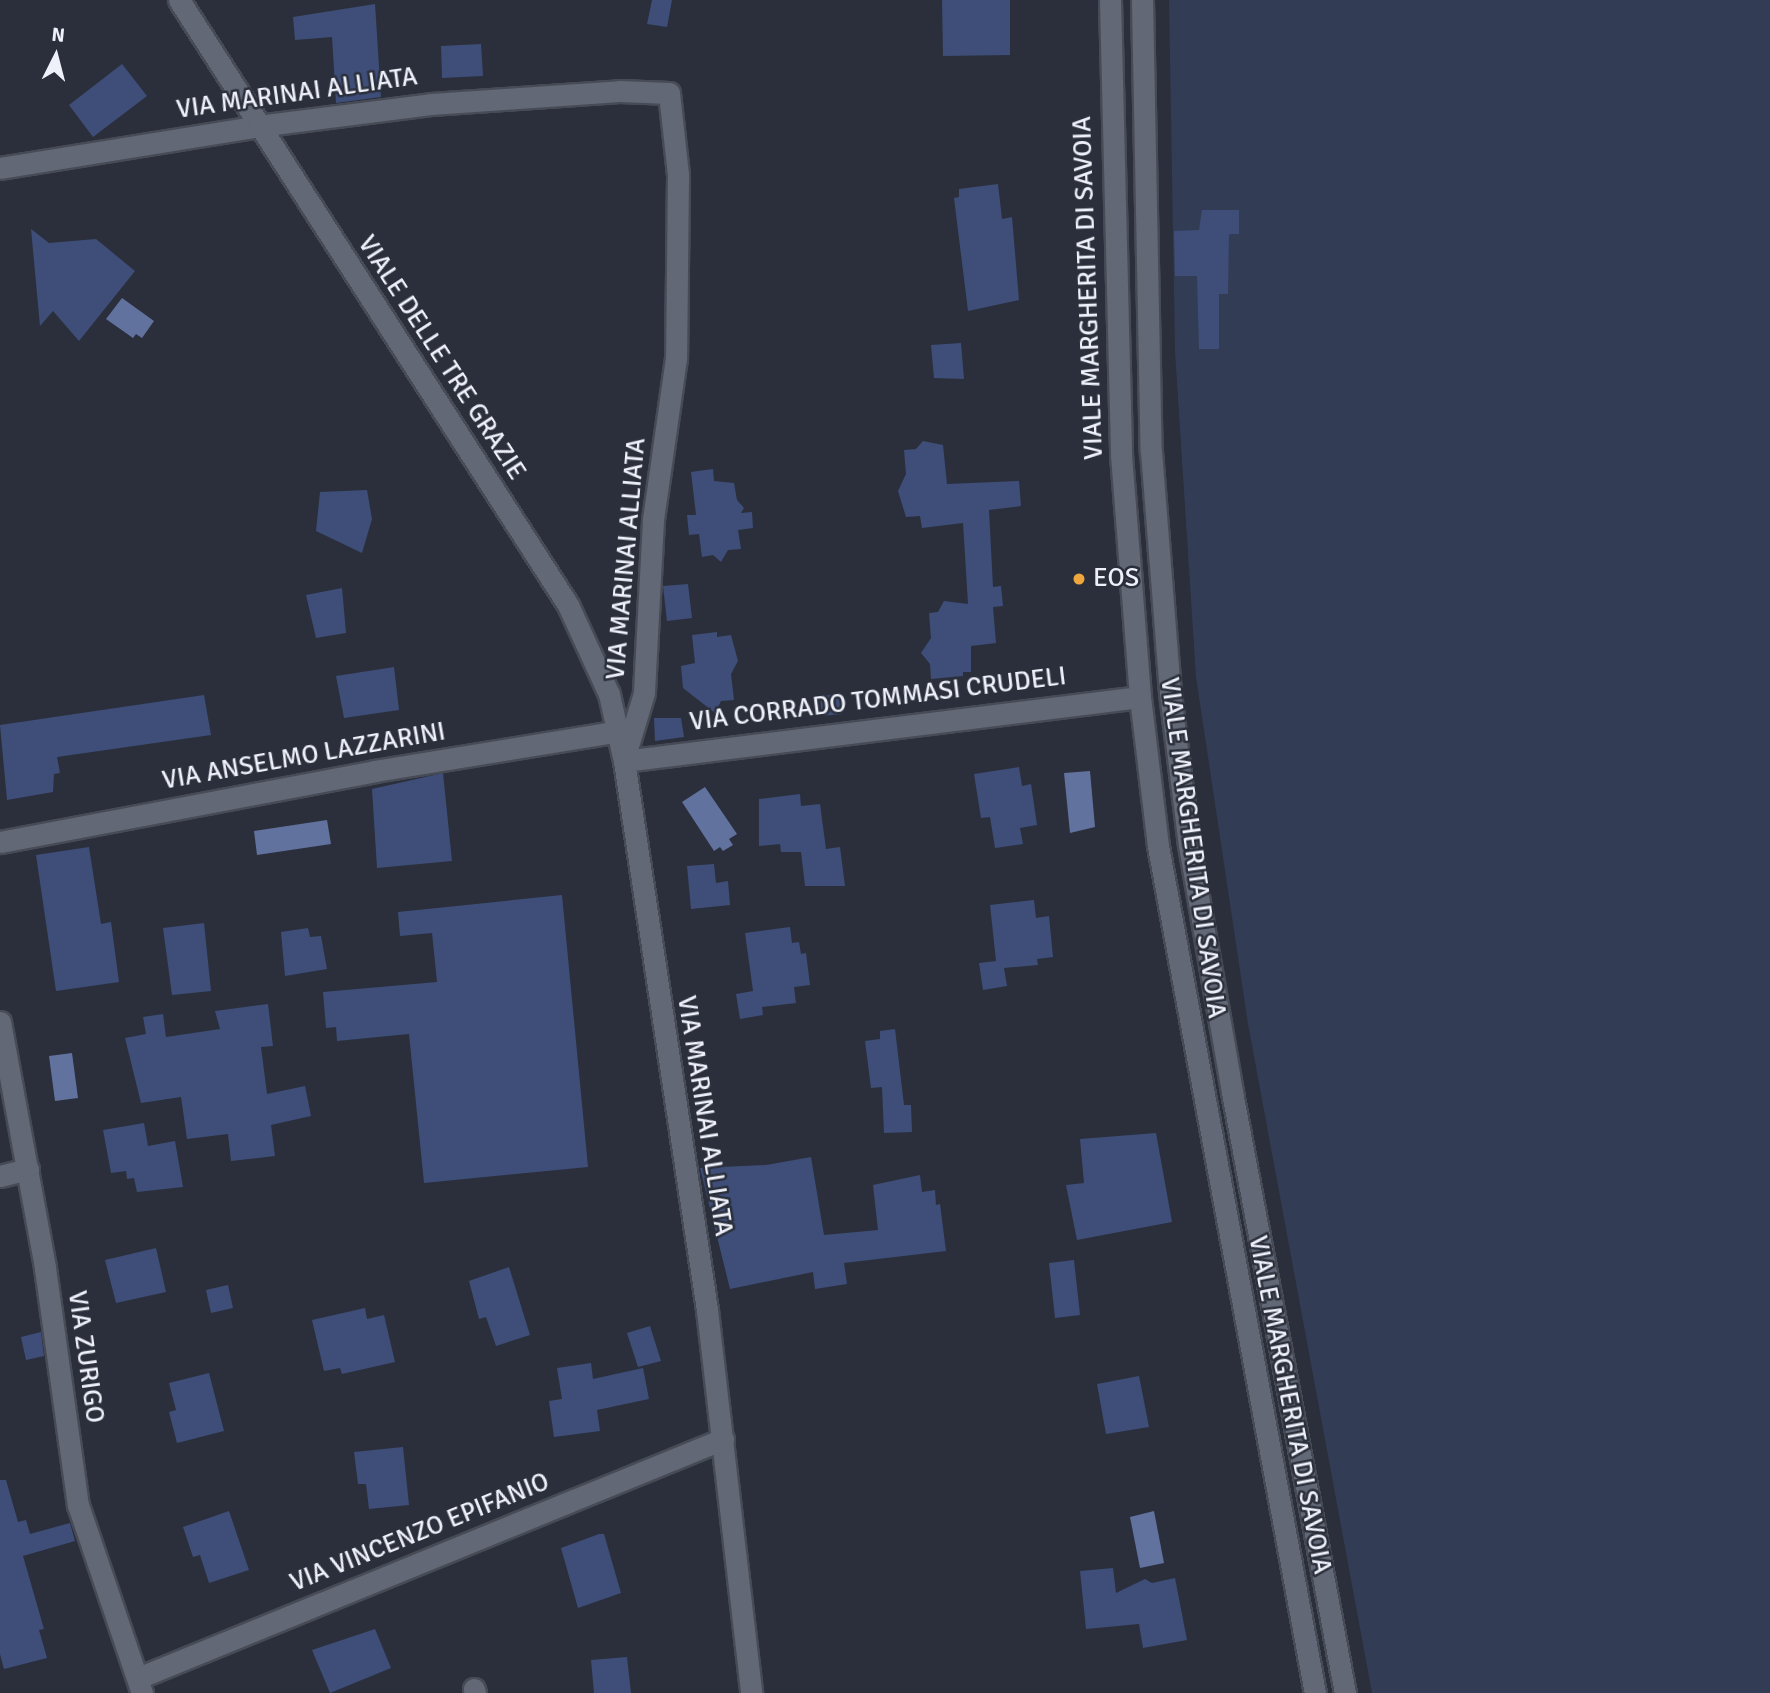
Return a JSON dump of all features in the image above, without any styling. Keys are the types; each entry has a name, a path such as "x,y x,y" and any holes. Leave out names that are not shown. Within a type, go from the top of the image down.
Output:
{"street":[{"name":"VIALE DELLE TRE GRAZIE","path":"179,0 568,604 597,661 624,761"},
{"name":"VIALE MARGHERITA DI SAVOIA","path":"1110,0 1121,455 1140,697 1158,846 1202,1098 1315,1693"},
{"name":"VIALE MARGHERITA DI SAVOIA","path":"1142,0 1151,452 1170,693 1189,845 1345,1693"},
{"name":"VIA MARINAI ALLIATA","path":"0,168 258,125 431,104 620,91 669,93 678,175 676,358 653,520 644,694 624,761 723,1439 751,1693"},
{"name":"VIA CORRADO TOMMASI CRUDELI","path":"624,761 1140,697"},
{"name":"VIA ANSELMO LAZZARINI","path":"0,842 374,771 618,731"},
{"name":"VIA ZURIGO","path":"0,1022 28,1169 78,1505 140,1686"},
{"path":"0,1175 28,1169"},
{"name":"VIA VINCENZO EPIFANIO","path":"140,1686 723,1439"}],"shaded area":[{"path":"1169,0 1770,0 1770,1693 1372,1693 1248,1024 1196,677 1175,351"},
{"path":"122,298 154,321 142,338 136,334 133,338 106,319"},
{"path":"1090,771 1095,827 1070,833 1064,773"},
{"path":"705,787 737,834 729,839 733,845 723,851 720,847 714,851 682,802"},
{"path":"327,820 331,844 257,855 254,831"},
{"path":"72,1053 78,1098 55,1101 49,1056"},
{"path":"1154,1511 1164,1563 1140,1568 1130,1517"}],"building":[{"path":"652,0 672,0 667,27 647,24"},
{"path":"942,0 1010,0 1010,55 943,56"},
{"path":"375,4 381,97 336,103 332,37 295,40 293,17"},
{"path":"481,44 483,76 442,78 441,46"},
{"path":"122,64 147,96 93,137 69,105"},
{"path":"998,184 1002,219 1012,217 1019,300 968,311 954,198 959,197 959,189"},
{"path":"1202,210 1239,210 1239,234 1229,234 1228,294 1219,294 1219,349 1199,349 1197,276 1175,276 1174,231 1199,230"},
{"path":"31,229 49,243 96,239 135,271 79,341 53,311 40,326"},
{"path":"961,343 964,379 934,378 931,345"},
{"path":"923,441 943,445 947,484 1019,481 1021,506 989,510 993,587 1001,586 1003,606 993,607 996,643 971,646 971,672 963,672 963,676 931,679 930,664 921,653 931,638 929,613 938,612 944,601 968,604 963,523 922,528 920,516 906,517 898,491 906,474 904,450 916,449"},
{"path":"713,469 714,481 734,483 737,500 744,508 741,513 752,512 753,528 738,530 741,549 728,550 721,562 713,555 702,557 699,534 689,535 687,515 696,515 691,472"},
{"path":"367,490 372,519 362,553 316,531 320,492"},
{"path":"688,584 692,618 667,621 663,586"},
{"path":"342,588 346,633 316,638 306,595"},
{"path":"717,632 717,637 731,635 738,661 731,674 734,700 721,701 715,713 683,688 681,666 695,663 692,635"},
{"path":"394,667 399,710 344,718 336,676"},
{"path":"840,694 842,714 822,716 820,696"},
{"path":"204,695 211,735 57,757 60,773 54,774 53,792 7,800 0,725"},
{"path":"654,718 681,718 684,737 655,741"},
{"path":"1019,767 1022,786 1031,784 1037,825 1020,828 1023,844 995,848 990,817 981,818 974,774"},
{"path":"443,773 452,861 377,868 372,789"},
{"path":"800,794 801,806 820,804 826,849 840,847 845,886 805,886 801,852 781,852 780,844 759,846 759,799"},
{"path":"89,847 101,924 111,922 119,982 56,991 36,855"},
{"path":"714,864 716,883 728,881 730,905 691,909 687,866"},
{"path":"562,895 588,1167 424,1183 409,1034 337,1041 336,1027 326,1028 323,992 437,982 432,933 400,936 398,912"},
{"path":"1034,900 1036,918 1049,916 1053,957 1037,959 1038,965 1004,968 1007,986 983,990 979,963 996,961 990,905"},
{"path":"204,923 211,991 172,995 163,928"},
{"path":"790,927 792,943 799,942 801,954 806,953 810,985 794,987 796,1003 762,1007 763,1015 740,1019 736,994 753,991 745,933"},
{"path":"308,928 310,937 321,936 327,969 285,976 281,932"},
{"path":"268,1004 273,1046 261,1047 267,1094 305,1086 311,1116 271,1125 275,1156 231,1161 228,1134 187,1139 181,1097 141,1103 125,1038 146,1034 143,1017 163,1014 166,1037 220,1029 215,1011"},
{"path":"895,1029 904,1105 911,1105 912,1132 884,1133 882,1087 871,1088 865,1041 880,1039 880,1031"},
{"path":"144,1123 148,1146 175,1141 183,1187 137,1192 134,1178 127,1179 126,1171 111,1173 103,1130"},
{"path":"1156,1133 1172,1222 1077,1240 1066,1185 1084,1183 1080,1139"},
{"path":"811,1157 824,1235 878,1230 873,1185 920,1175 922,1192 935,1190 936,1205 940,1204 946,1251 844,1263 847,1284 815,1289 813,1272 730,1289 700,1168 766,1165"},
{"path":"156,1248 166,1292 116,1303 105,1260"},
{"path":"1074,1260 1080,1315 1055,1318 1049,1263"},
{"path":"509,1267 530,1335 496,1346 486,1317 479,1319 469,1281"},
{"path":"228,1285 233,1308 211,1313 206,1290"},
{"path":"365,1308 367,1319 384,1315 395,1362 342,1374 340,1368 324,1371 312,1320"},
{"path":"650,1326 661,1361 638,1367 627,1333"},
{"path":"41,1332 44,1356 26,1360 21,1337"},
{"path":"591,1363 593,1379 643,1368 649,1399 597,1410 600,1431 554,1437 549,1401 562,1399 557,1368"},
{"path":"209,1373 224,1431 177,1443 169,1412 176,1410 169,1383"},
{"path":"1139,1376 1149,1427 1106,1434 1097,1384"},
{"path":"403,1447 409,1505 369,1509 366,1484 358,1484 354,1452"},
{"path":"0,1480 6,1480 18,1522 26,1520 30,1534 70,1523 75,1541 23,1556 44,1629 39,1630 47,1658 4,1669 0,1654"},
{"path":"229,1511 249,1570 209,1583 200,1555 193,1557 183,1527"},
{"path":"604,1534 621,1593 578,1608 561,1548"},
{"path":"1113,1568 1116,1593 1145,1579 1152,1583 1175,1578 1187,1640 1143,1648 1139,1624 1086,1629 1080,1571"},
{"path":"375,1629 391,1668 330,1693 312,1650"},
{"path":"627,1657 631,1693 594,1693 591,1660"}],"place":[{"name":"EOS","path":"1079,579"}]}
